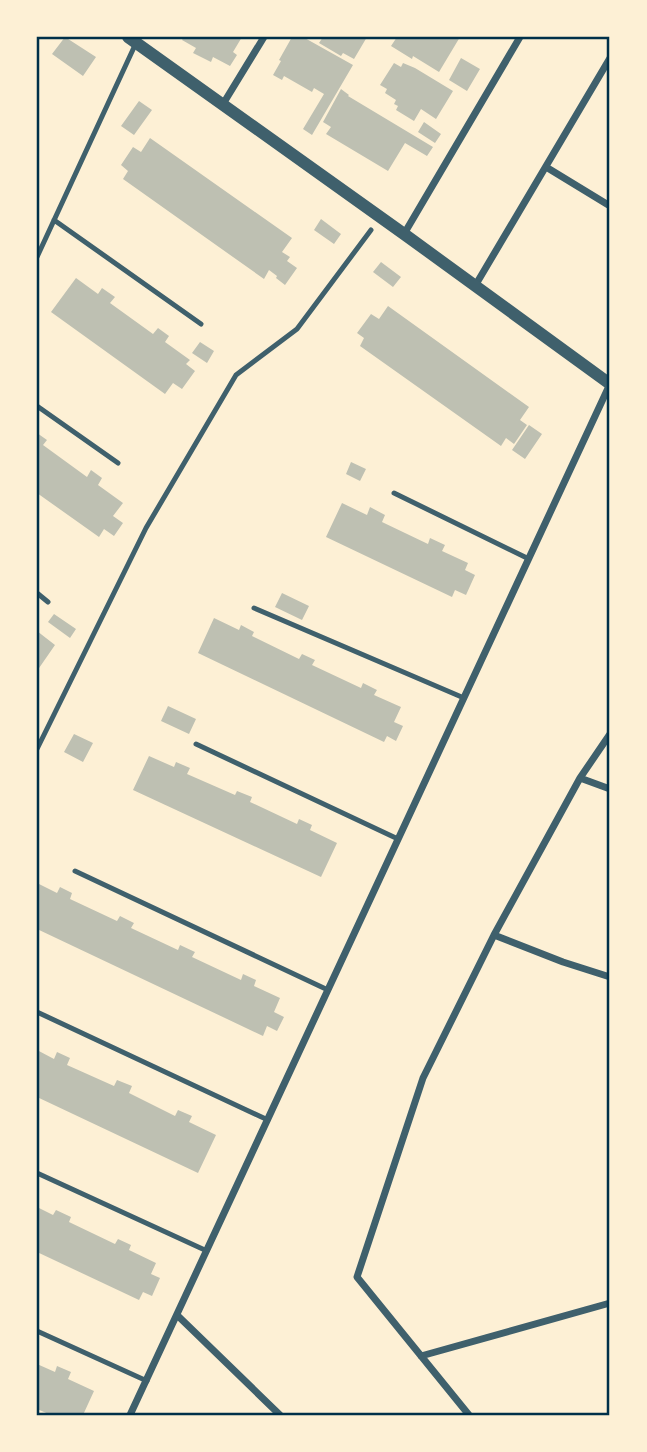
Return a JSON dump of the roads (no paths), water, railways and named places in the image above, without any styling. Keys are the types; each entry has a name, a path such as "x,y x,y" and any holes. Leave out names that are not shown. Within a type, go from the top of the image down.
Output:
{"street":[{"path":"223,104 264,37"},
{"path":"404,233 520,37"},
{"path":"130,1415 610,384 404,233 132,40"},
{"path":"475,286 610,58"},
{"path":"546,167 610,206"},
{"path":"469,1415 357,1276 423,1078 494,935 580,778 610,734"},
{"path":"580,778 610,789"},
{"path":"494,935 610,977"},
{"path":"421,1356 610,1303"},
{"path":"177,1315 280,1415"}],"lane":[{"path":"37,257 132,40"},
{"path":"54,220 201,324"},
{"path":"37,749 146,528 236,375 297,329 371,230"},
{"path":"37,406 118,463"},
{"path":"394,493 529,559"},
{"path":"37,593 48,602"},
{"path":"254,608 464,698"},
{"path":"196,744 398,839"},
{"path":"75,871 328,990"},
{"path":"37,1012 268,1120"},
{"path":"37,1172 206,1251"},
{"path":"37,1331 146,1381"}]}
